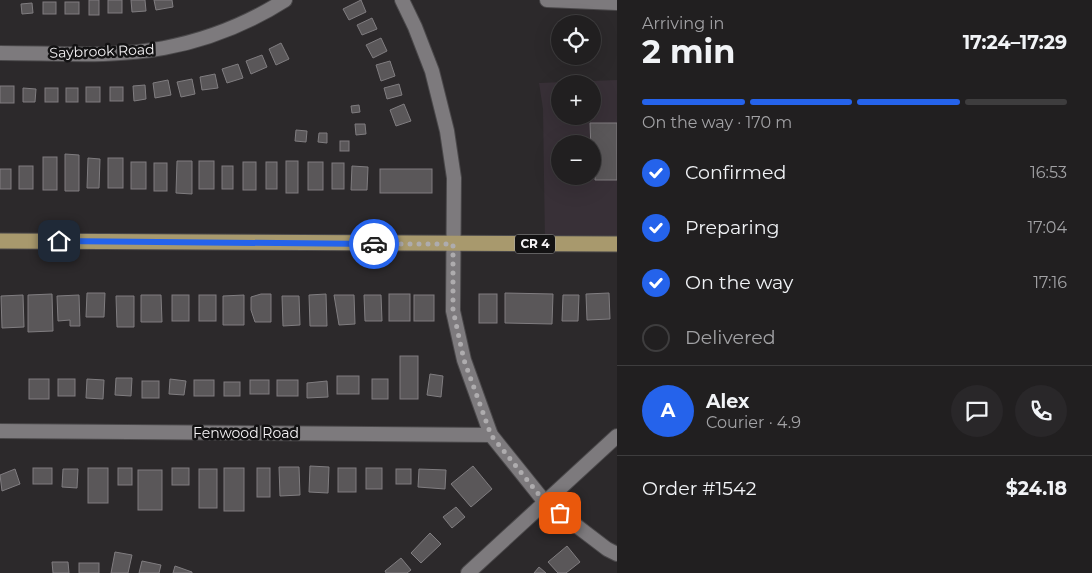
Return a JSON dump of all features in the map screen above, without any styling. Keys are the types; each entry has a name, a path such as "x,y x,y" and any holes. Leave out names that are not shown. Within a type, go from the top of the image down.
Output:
{"main road":[{"name":"CR 4","path":"0,241 617,244"}],"street":[{"name":"Saybrook Road","path":"0,53 108,53 164,48 222,32 285,0"},
{"path":"402,0 429,62 445,121 454,168 453,310 464,360 491,435 544,501 607,550 617,554"},
{"path":"548,0 617,3"},
{"name":"Fenwood Road","path":"0,431 491,435"},
{"path":"468,573 544,501 617,436"}],"shaded area":[{"path":"617,80 617,244 545,244 543,109 539,83 551,83 551,125 601,125 601,81"}],"building":[{"path":"89,0 99,0 99,15 89,15"},
{"path":"108,0 122,0 122,13 108,13"},
{"path":"131,0 145,0 146,11 132,12"},
{"path":"154,0 172,0 173,7 156,10"},
{"path":"361,0 366,12 349,20 343,9"},
{"path":"43,2 56,2 56,14 43,14"},
{"path":"65,2 79,2 79,14 65,14"},
{"path":"32,3 33,13 22,14 21,4"},
{"path":"372,18 377,29 362,35 357,25"},
{"path":"381,38 387,51 373,58 366,45"},
{"path":"281,43 289,59 276,65 269,49"},
{"path":"262,55 267,67 251,74 246,61"},
{"path":"390,61 395,76 381,81 376,65"},
{"path":"238,64 243,78 227,83 222,69"},
{"path":"215,74 218,88 202,90 200,77"},
{"path":"192,79 195,94 181,97 177,82"},
{"path":"168,80 171,95 155,98 153,83"},
{"path":"399,84 402,95 387,99 384,88"},
{"path":"145,85 146,99 134,101 133,86"},
{"path":"0,86 14,86 14,103 0,103"},
{"path":"86,87 100,87 100,102 86,102"},
{"path":"110,87 123,87 123,101 110,101"},
{"path":"23,88 36,89 35,102 23,102"},
{"path":"45,88 58,88 58,102 45,102"},
{"path":"66,88 78,88 78,102 66,102"},
{"path":"404,104 411,121 396,126 390,110"},
{"path":"359,105 360,112 352,113 351,106"},
{"path":"617,123 617,180 601,180 601,135 590,135 590,125"},
{"path":"355,124 365,124 366,134 356,135"},
{"path":"296,130 307,131 306,142 295,141"},
{"path":"319,133 327,133 327,143 318,142"},
{"path":"340,141 349,141 349,151 340,151"},
{"path":"65,154 79,155 79,191 65,191"},
{"path":"43,157 57,157 57,190 43,190"},
{"path":"88,158 100,159 99,188 87,188"},
{"path":"108,158 123,158 123,188 108,188"},
{"path":"177,161 192,161 192,194 176,193"},
{"path":"199,161 214,161 214,189 199,189"},
{"path":"286,161 298,161 298,193 286,193"},
{"path":"131,162 146,162 146,189 131,189"},
{"path":"243,162 256,162 256,190 243,190"},
{"path":"266,162 277,162 277,189 266,189"},
{"path":"308,162 323,162 323,190 308,190"},
{"path":"154,163 167,163 167,191 154,191"},
{"path":"332,163 344,163 344,189 332,189"},
{"path":"19,166 33,166 33,189 19,189"},
{"path":"222,166 233,166 233,189 222,189"},
{"path":"352,166 368,167 367,190 351,190"},
{"path":"0,169 11,169 11,189 0,189"},
{"path":"380,169 432,169 432,193 380,193"},
{"path":"87,293 105,293 104,317 86,317"},
{"path":"505,293 553,294 552,324 505,323"},
{"path":"609,293 610,319 587,320 586,294"},
{"path":"52,294 53,331 28,332 28,295"},
{"path":"271,294 271,322 255,322 251,310 251,297"},
{"path":"326,294 327,326 310,326 309,295"},
{"path":"389,294 410,294 410,321 389,321"},
{"path":"479,294 497,294 497,323 479,323"},
{"path":"23,295 24,327 2,328 1,296"},
{"path":"79,295 80,326 70,326 70,320 58,321 57,296"},
{"path":"141,295 161,295 162,322 141,322"},
{"path":"172,295 189,295 189,321 172,321"},
{"path":"199,295 216,295 216,321 199,321"},
{"path":"244,295 244,325 223,325 223,296"},
{"path":"334,295 354,295 355,324 339,325"},
{"path":"364,295 381,295 382,321 365,321"},
{"path":"414,295 434,295 434,321 414,321"},
{"path":"563,295 579,295 578,321 562,321"},
{"path":"116,296 134,296 134,327 117,327"},
{"path":"282,296 299,296 300,325 283,326"},
{"path":"400,356 418,356 418,399 400,399"},
{"path":"430,374 443,376 441,397 427,395"},
{"path":"337,376 359,376 359,394 337,394"},
{"path":"116,378 132,378 131,396 115,395"},
{"path":"29,379 49,379 49,399 29,399"},
{"path":"58,379 75,379 75,396 58,396"},
{"path":"87,379 104,380 103,399 86,398"},
{"path":"170,379 186,381 184,395 169,394"},
{"path":"372,379 388,379 388,399 372,399"},
{"path":"194,380 214,380 214,396 194,396"},
{"path":"250,380 269,380 269,394 250,394"},
{"path":"277,380 298,380 298,396 277,396"},
{"path":"142,381 159,381 159,398 142,398"},
{"path":"327,381 328,397 307,398 307,383"},
{"path":"224,382 240,382 240,396 224,396"},
{"path":"310,466 329,467 328,493 309,492"},
{"path":"473,466 492,489 471,507 451,484"},
{"path":"279,467 299,467 300,495 280,496"},
{"path":"33,468 52,468 52,484 33,484"},
{"path":"88,468 108,468 108,503 88,503"},
{"path":"118,468 132,468 132,485 118,485"},
{"path":"172,468 189,468 189,485 172,485"},
{"path":"224,468 244,468 244,511 224,511"},
{"path":"257,468 270,468 270,497 257,497"},
{"path":"338,468 356,468 356,492 338,492"},
{"path":"366,468 382,468 382,489 366,489"},
{"path":"15,469 20,484 2,491 0,475"},
{"path":"63,469 78,469 77,488 62,487"},
{"path":"199,469 217,469 217,508 199,508"},
{"path":"396,469 411,469 411,484 396,484"},
{"path":"419,469 446,470 445,489 418,487"},
{"path":"138,470 162,470 162,510 138,510"},
{"path":"456,507 465,517 452,528 443,517"},
{"path":"430,533 441,544 421,563 411,553"},
{"path":"567,546 580,562 566,573 558,573 548,562"},
{"path":"115,552 132,555 128,573 111,573"},
{"path":"401,558 411,570 407,573 386,573 385,571"},
{"path":"142,561 161,565 159,573 139,573"},
{"path":"52,562 68,562 69,573 53,573"},
{"path":"79,563 99,563 99,573 79,573"},
{"path":"175,566 192,572 192,573 173,573"},
{"path":"539,567 546,573 534,573"}],"way so far":[{"path":"374,244 453,244 453,310 464,360 491,435 544,501 560,513"}],"route":[{"path":"59,241 374,244"}]}
